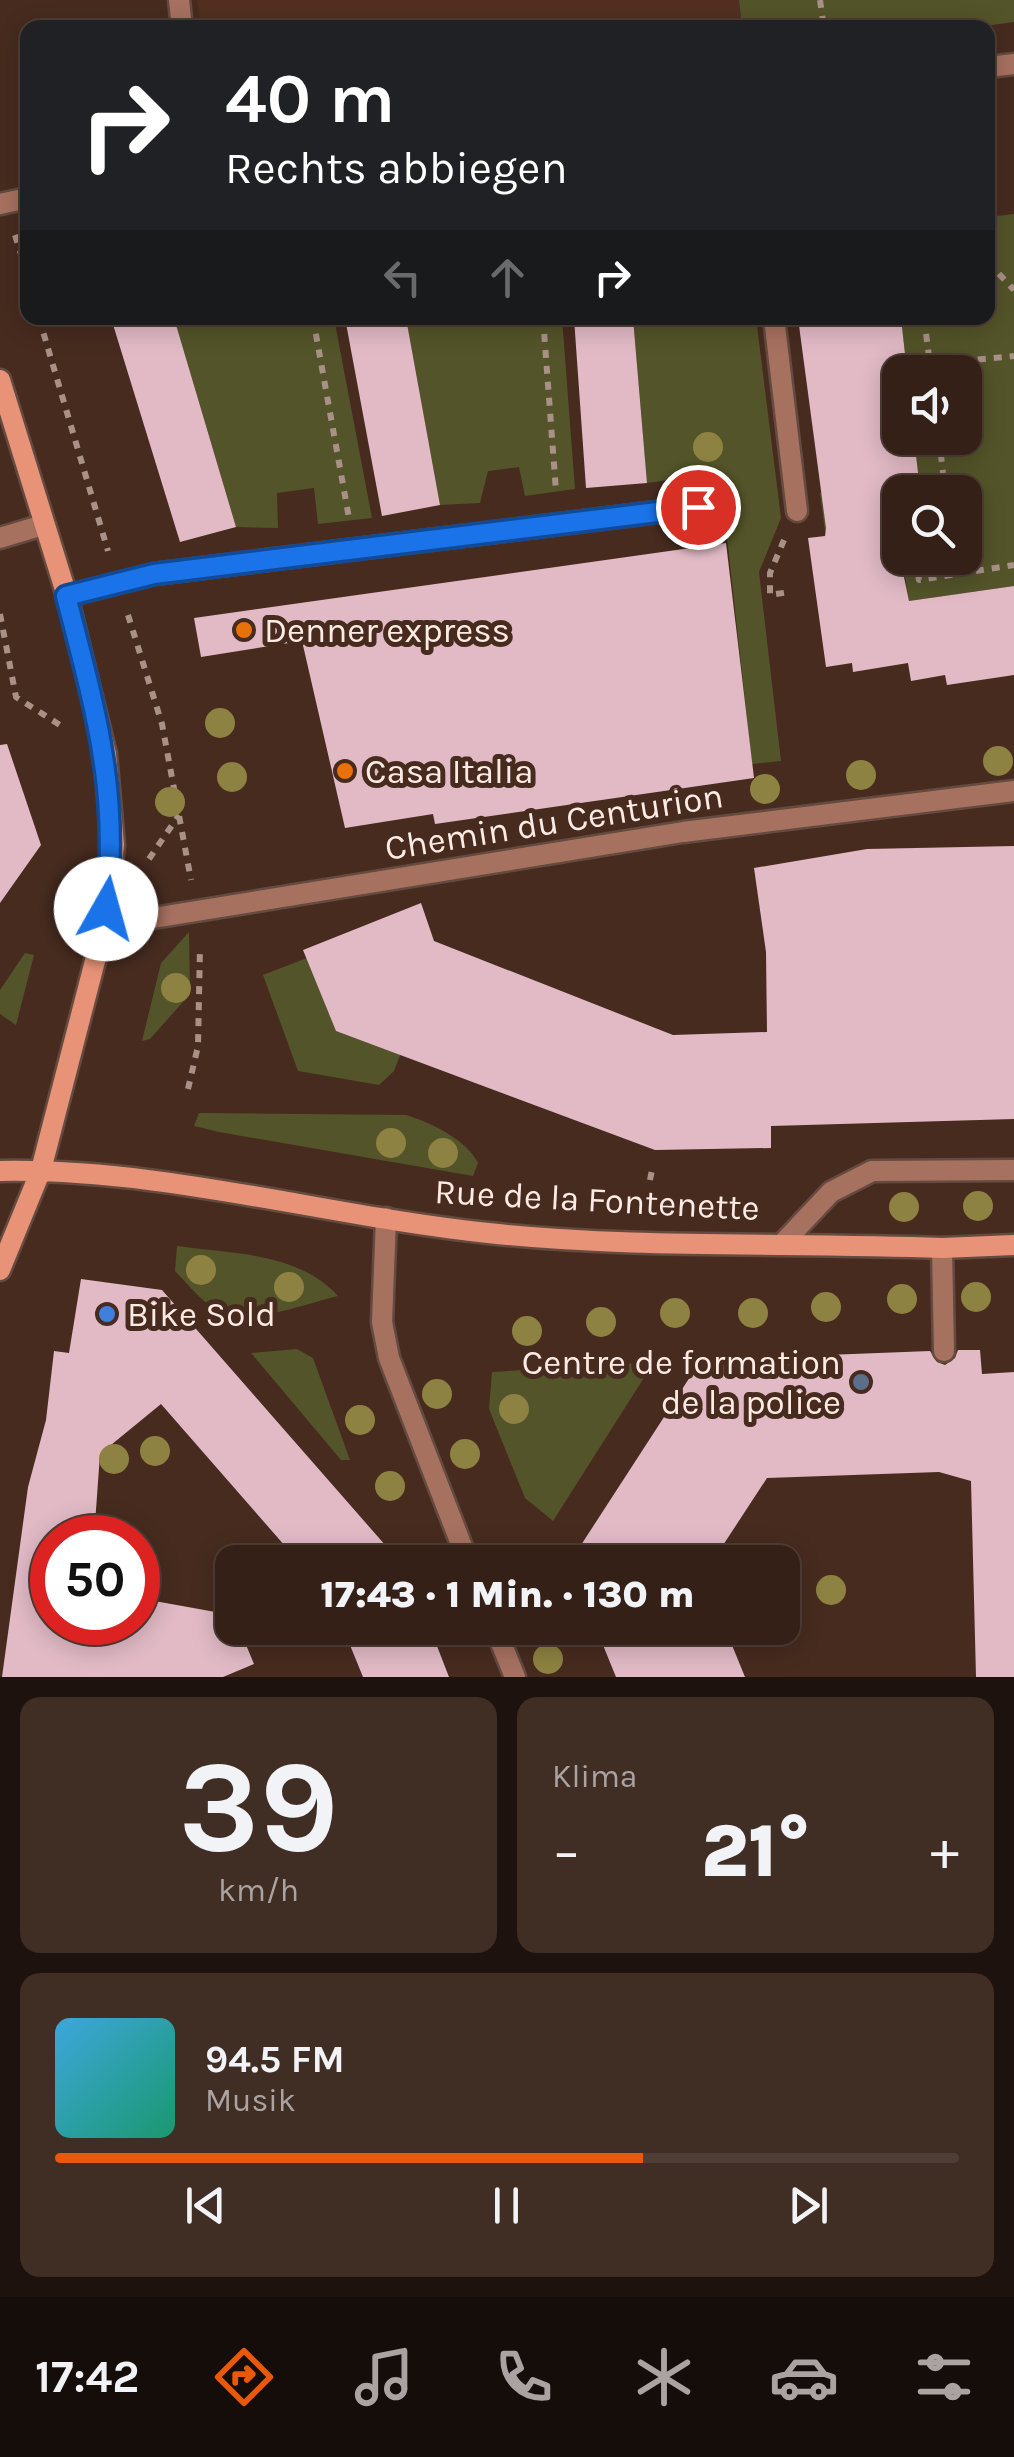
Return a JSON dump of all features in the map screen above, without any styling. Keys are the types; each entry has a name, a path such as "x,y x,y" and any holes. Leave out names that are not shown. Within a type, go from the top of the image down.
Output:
{"main road":[{"path":"0,380 66,596 106,754 114,845 104,926 41,1170 0,1270"},
{"name":"Rue de la Fontenette","path":"0,1171 41,1170 546,1237 942,1248 1014,1245"}],"street":[{"path":"775,325 797,512"},
{"path":"66,596 133,577 354,546 698,507"},
{"path":"0,538 43,525"},
{"name":"Chemin du Centurion","path":"104,926 683,832 1014,792"},
{"path":"784,1242 831,1192 872,1171 1014,1170"},
{"path":"386,1218 382,1322 389,1358 461,1545"},
{"path":"942,1248 944,1351"},
{"path":"502,1645 515,1677"}],"path":[{"path":"995,270 1014,290"},
{"path":"314,325 354,546"},
{"path":"544,325 556,492"},
{"path":"925,325 928,355"},
{"path":"982,361 1014,356"},
{"path":"941,455 943,473"},
{"path":"790,592 770,596 770,573 797,512"},
{"path":"982,569 1014,564"},
{"path":"918,575 919,580 949,575"},
{"path":"0,614 16,697"},
{"path":"188,1089 198,1046 202,968"},
{"path":"650,1180 652,1170"}],"shaded area":[{"path":"197,0 739,0 741,20 199,20"},
{"path":"739,0 1014,0 1014,22 995,25 995,20 741,20"},
{"path":"1014,214 1014,586 909,601 905,575 982,575 982,475 918,475 916,455 982,455 982,355 905,355 902,325 995,325 995,216"},
{"path":"176,325 335,325 372,518 318,524 314,488 277,493 278,528 236,527"},
{"path":"407,325 563,325 575,489 525,496 519,467 488,471 480,503 440,505"},
{"path":"634,325 757,325 781,518 759,572 781,761 752,764 720,473 647,483"},
{"path":"882,491 882,526 825,531 820,493 868,495"},
{"path":"189,932 190,994 150,1039 142,1041 161,963"},
{"path":"25,953 34,955 16,1025 0,1014 0,990"},
{"path":"307,958 337,1032 350,1029 401,1053 394,1071 379,1085 298,1071 263,975"},
{"path":"199,1113 406,1115 457,1140 478,1163 473,1176 219,1132 194,1126"},
{"path":"177,1246 284,1263 322,1282 338,1296 276,1313 228,1314 204,1301 175,1271"},
{"path":"297,1349 313,1358 350,1460 341,1460 251,1353"},
{"path":"654,1362 553,1521 525,1498 489,1409 492,1372"}],"building":[{"path":"113,325 176,325 236,527 180,542"},
{"path":"346,325 407,325 440,505 382,516"},
{"path":"574,325 634,325 647,483 586,488"},
{"path":"799,325 902,325 905,355 882,355 882,455 916,455 918,475 882,475 882,575 904,575 909,601 1014,586 1014,675 947,685 945,675 911,681 908,663 853,672 852,663 826,667 808,538 825,536"},
{"path":"726,543 754,778 435,824 433,814 345,828 302,641 201,657 194,618"},
{"path":"7,744 41,845 0,903 0,745"},
{"path":"1014,846 1014,1119 771,1126 771,1148 655,1150 336,1031 303,950 421,903 434,941 673,1035 767,1032 766,952 754,868 867,849"},
{"path":"81,1279 162,1290 385,1545 284,1545 161,1404 100,1454 96,1515 30,1515 30,1645 160,1645 160,1602 215,1612 215,1645 246,1645 254,1664 223,1677 2,1677 28,1487 46,1420 54,1351 69,1353"},
{"path":"958,1350 980,1350 982,1374 1014,1372 1014,1677 976,1677 971,1481 939,1472 767,1478 723,1545 581,1545 701,1360 930,1351 937,1362 945,1365"},
{"path":"350,1645 437,1645 449,1677 363,1677"},
{"path":"603,1645 732,1645 745,1677 616,1677"}],"place":[{"name":"Denner express","path":"244,630"},
{"name":"Casa Italia","path":"345,771"},
{"name":"Bike Sold","path":"107,1314"},
{"name":"Centre de formation de la police","path":"861,1382"}],"route":[{"path":"106,909 114,845 106,754 66,596 117,580 154,574 354,546 698,507"}]}
